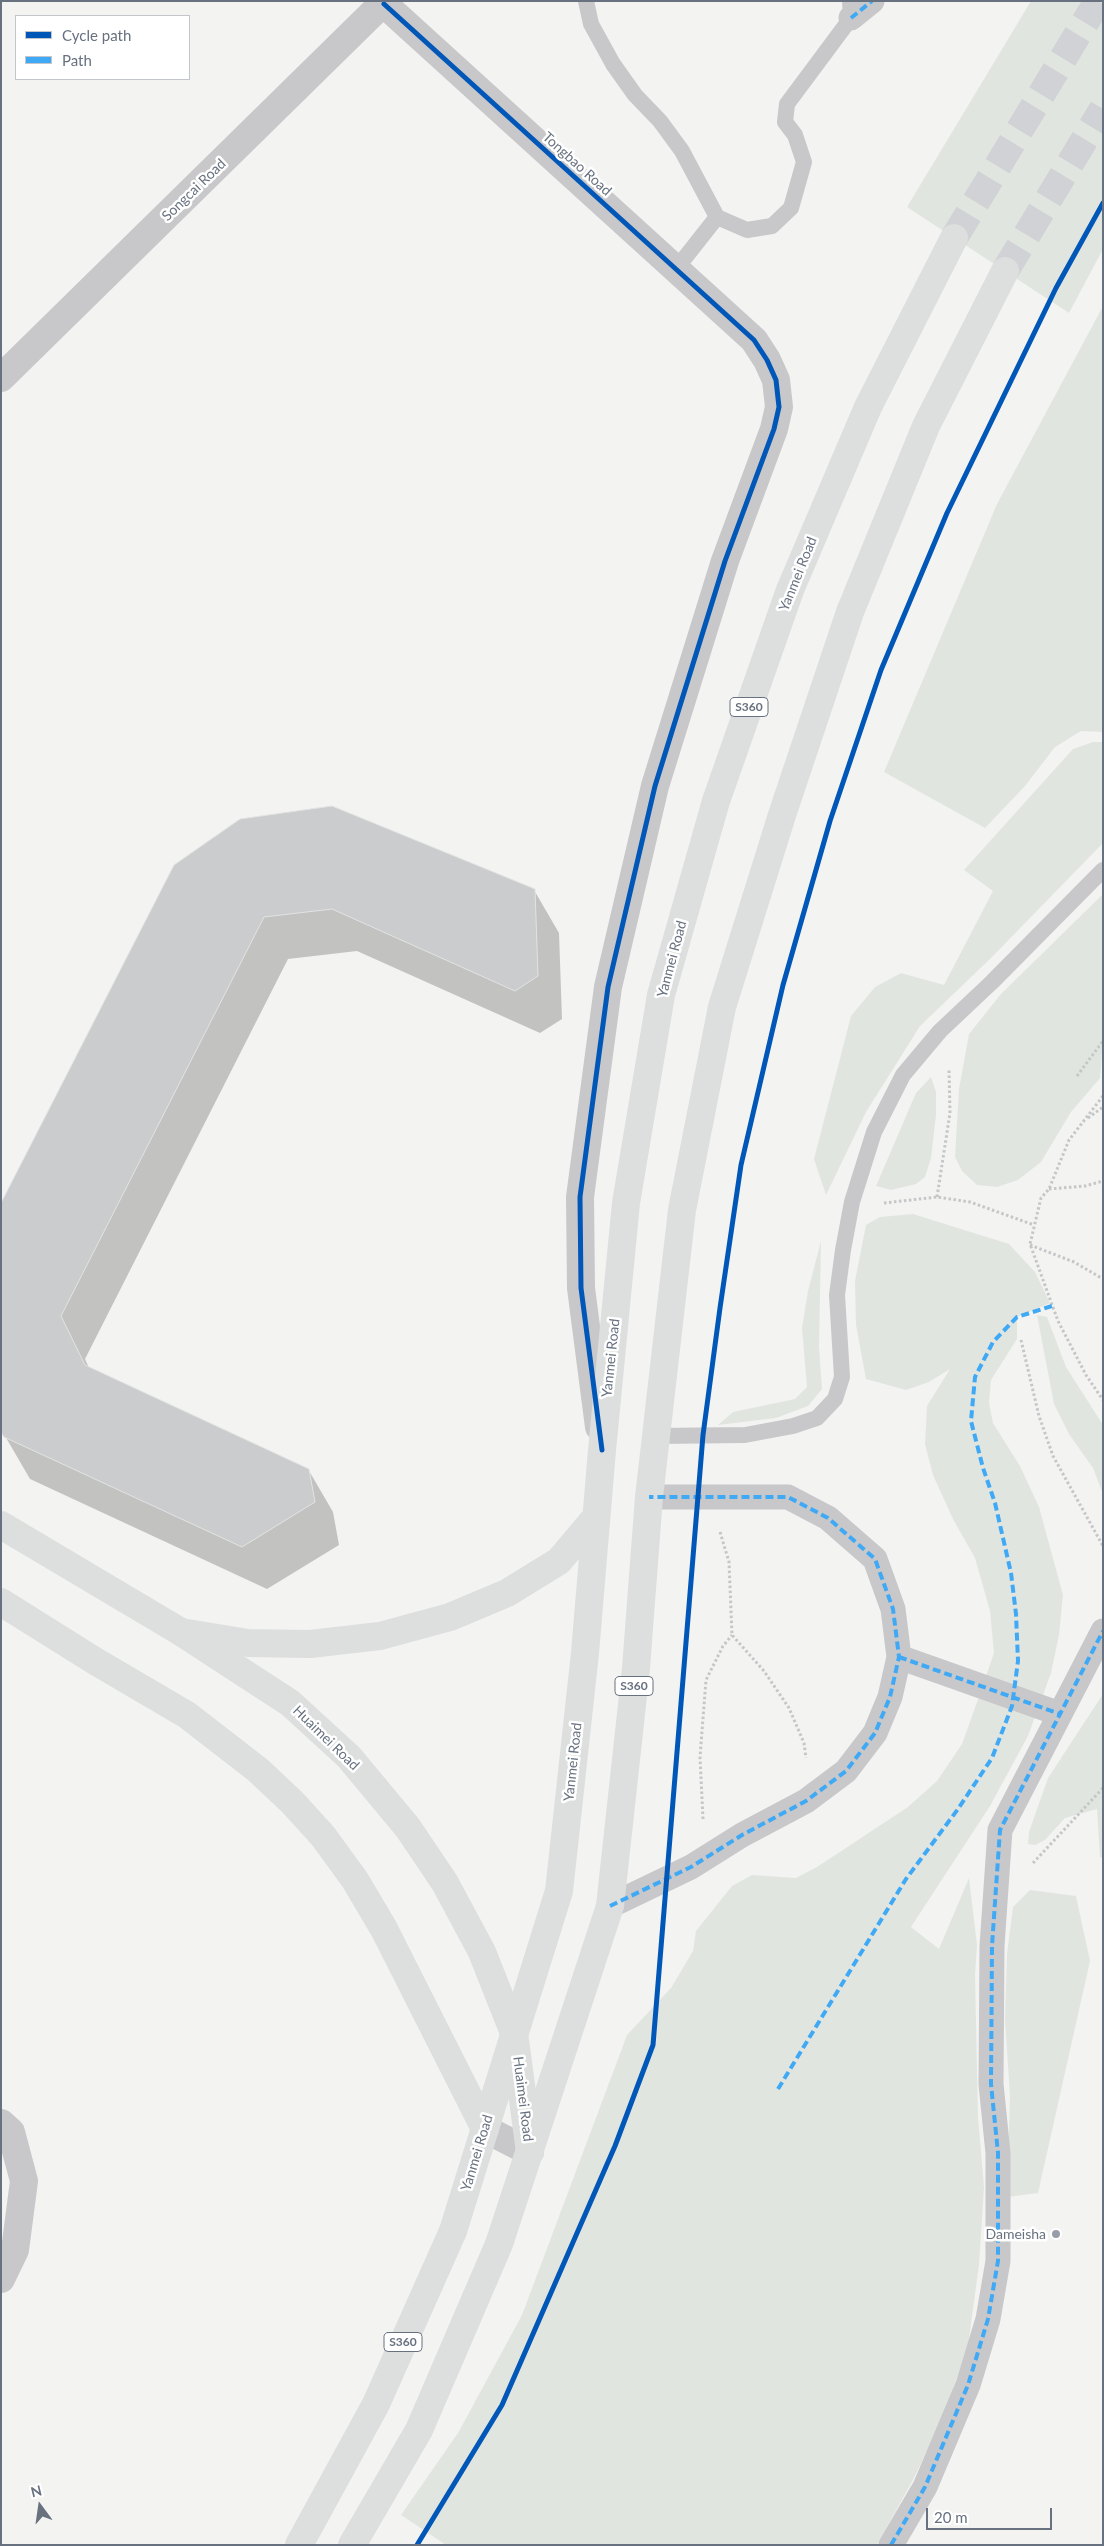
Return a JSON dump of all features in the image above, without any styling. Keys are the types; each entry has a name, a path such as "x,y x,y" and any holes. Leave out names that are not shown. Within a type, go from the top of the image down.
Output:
{"main road":[{"name":"Yanmei Road","path":"299,2545 380,2395 453,2231 559,1892 585,1653 626,1203 661,996 716,801 790,590 868,407 954,238"},
{"name":"S360","path":"352,2545 419,2430 499,2244 610,1906 636,1668 649,1497 682,1210 722,1007 782,815 850,612 926,426 1005,271"},
{"path":"181,1632 248,1643 310,1644 380,1636 450,1618 507,1593 559,1561 596,1517"},
{"name":"Huaimei Road","path":"1,1525 181,1632 290,1703 349,1757 408,1828 445,1883 482,1952 514,2034 530,2152"},
{"path":"1,1602 95,1661 187,1715 258,1770 292,1802 339,1858 379,1921 414,1985 485,2128"}],"street":[{"path":"851,10 872,1"},
{"name":"Tongbao Road","path":"385,3 754,340 767,360 776,380 779,407 774,429 725,561 655,786 608,986 580,1197 581,1288 602,1450"},
{"name":"Songcai Road","path":"1,378 385,3"},
{"path":"610,1906 691,1867 742,1835 806,1801 846,1771 874,1733 890,1697 899,1657 893,1609 875,1559 828,1518 788,1497 649,1497"},
{"path":"891,2545 925,2487 968,2386 988,2319 998,2261 998,2153 991,2084 995,1900 1000,1830 1103,1631"},
{"path":"899,1657 1060,1714"},
{"path":"1,2123 11,2132 24,2181 15,2250 1,2279"},
{"name":"Huaimei Road","path":"485,2128 530,2152"}],"lane":[{"path":"586,1 591,24 613,64 635,95 660,121 682,151 717,217 748,230 772,226 791,208 804,162 795,135 785,122 787,104 851,10"},
{"path":"676,269 717,217"},
{"path":"656,1436 745,1435 793,1426 817,1418 835,1399 842,1377 842,1342 838,1295 843,1250 852,1202 874,1132 903,1074 940,1031 992,982 1103,870"}],"path":[{"path":"936,1197 950,1113 949,1065 940,1031"},
{"path":"1077,1076 1103,1041"},
{"path":"1103,1096 1069,1140 1048,1189 1041,1198 1030,1244 1058,1322 1086,1375 1103,1400"},
{"path":"1084,1121 1103,1107"},
{"path":"1048,1189 1085,1186 1103,1181"},
{"path":"852,1202 882,1203 936,1197 970,1202 1034,1224"},
{"path":"1030,1244 1074,1262 1103,1280"},
{"path":"1022,1340 1038,1416 1053,1456 1103,1546"},
{"path":"698,1498 720,1531 729,1562 732,1635 764,1671 789,1708 804,1743 808,1779 806,1801"},
{"path":"691,1867 704,1829 700,1757 706,1680 723,1646 732,1635"},
{"path":"995,1900 1032,1864 1103,1788"}],"shaded area":[{"path":"1031,1 1103,1 1103,249 1069,313 907,207"},
{"path":"1103,306 1103,732 1081,731 1055,747 1025,786 985,828 884,772 997,504"},
{"path":"1093,742 1103,742 1103,843 991,958 920,1026 866,1112 826,1195 814,1159 851,1016 875,987 901,973 944,985 993,891 964,870 1073,749"},
{"path":"1103,894 1103,1039 1100,1078 1071,1112 1041,1162 1018,1180 997,1187 977,1185 962,1171 955,1157 959,1089 969,1034 1001,994"},
{"path":"931,1077 936,1092 936,1115 931,1158 925,1177 916,1184 891,1190 876,1186 916,1093"},
{"path":"913,1214 1009,1244 1035,1272 1050,1303 1017,1317 1017,1339 991,1380 989,1403 993,1423 1020,1466 1039,1507 1063,1595 1059,1635 1051,1673 1028,1736 990,1806 911,1927 939,1949 969,1878 977,1945 975,1975 978,2117 984,2187 979,2265 968,2346 946,2409 915,2476 877,2545 446,2545 401,2515 458,2433 522,2315 627,2035 671,1988 693,1951 696,1931 732,1886 752,1875 796,1878 817,1867 908,1807 937,1781 962,1744 976,1705 994,1653 990,1611 975,1558 953,1519 933,1475 925,1444 927,1406 950,1369 929,1382 906,1390 866,1379 856,1325 855,1281 866,1225 880,1217"},
{"path":"821,1241 819,1347 822,1389 808,1406 776,1418 718,1425 733,1412 795,1399 807,1387 802,1328 808,1291"},
{"path":"1037,1315 1047,1317 1066,1367 1103,1425 1103,1494 1093,1468 1069,1434 1054,1404"},
{"path":"1103,1694 1103,1858 1100,1857 1097,1809 1065,1818 1045,1840 1035,1845 1028,1844 1029,1832 1048,1778"},
{"path":"1030,1890 1076,1896 1090,1961 1038,2193 1007,2197 1010,2096 1005,2020 1007,1954 1013,1907"}],"building":[{"path":"332,806 535,889 538,976 515,991 332,909 264,917 61,1316 85,1365 309,1469 315,1502 242,1547 4,1437 1,1432 1,1203 174,865 240,819"}],"tunnel":[{"path":"954,238 1098,1"},
{"path":"1005,271 1103,109"}],"marked path":[{"path":"851,18 872,1"},
{"path":"778,2089 906,1879 958,1809 992,1758 1012,1706 1018,1661 1016,1614 1011,1573 995,1503 983,1468 971,1421 975,1377 993,1342 1017,1317 1052,1306"},
{"path":"610,1906 691,1867 742,1835 806,1801 846,1771 875,1733 890,1697 899,1657 893,1609 875,1559 828,1518 788,1497 649,1497"},
{"path":"891,2545 925,2487 968,2385 988,2319 998,2261 998,2153 991,2084 992,1946 1000,1830 1103,1631"},
{"path":"899,1657 1060,1714"}],"cycle path":[{"path":"384,4 754,340 767,360 776,380 779,407 774,429 725,561 655,786 608,987 580,1197 581,1288 602,1450"},
{"path":"417,2545 502,2405 615,2146 653,2045 703,1435 720,1308 741,1165 783,985 830,821 881,670 947,513 1056,288 1103,203"}],"place":[{"name":"Dameisha","path":"1056,2234"}]}
